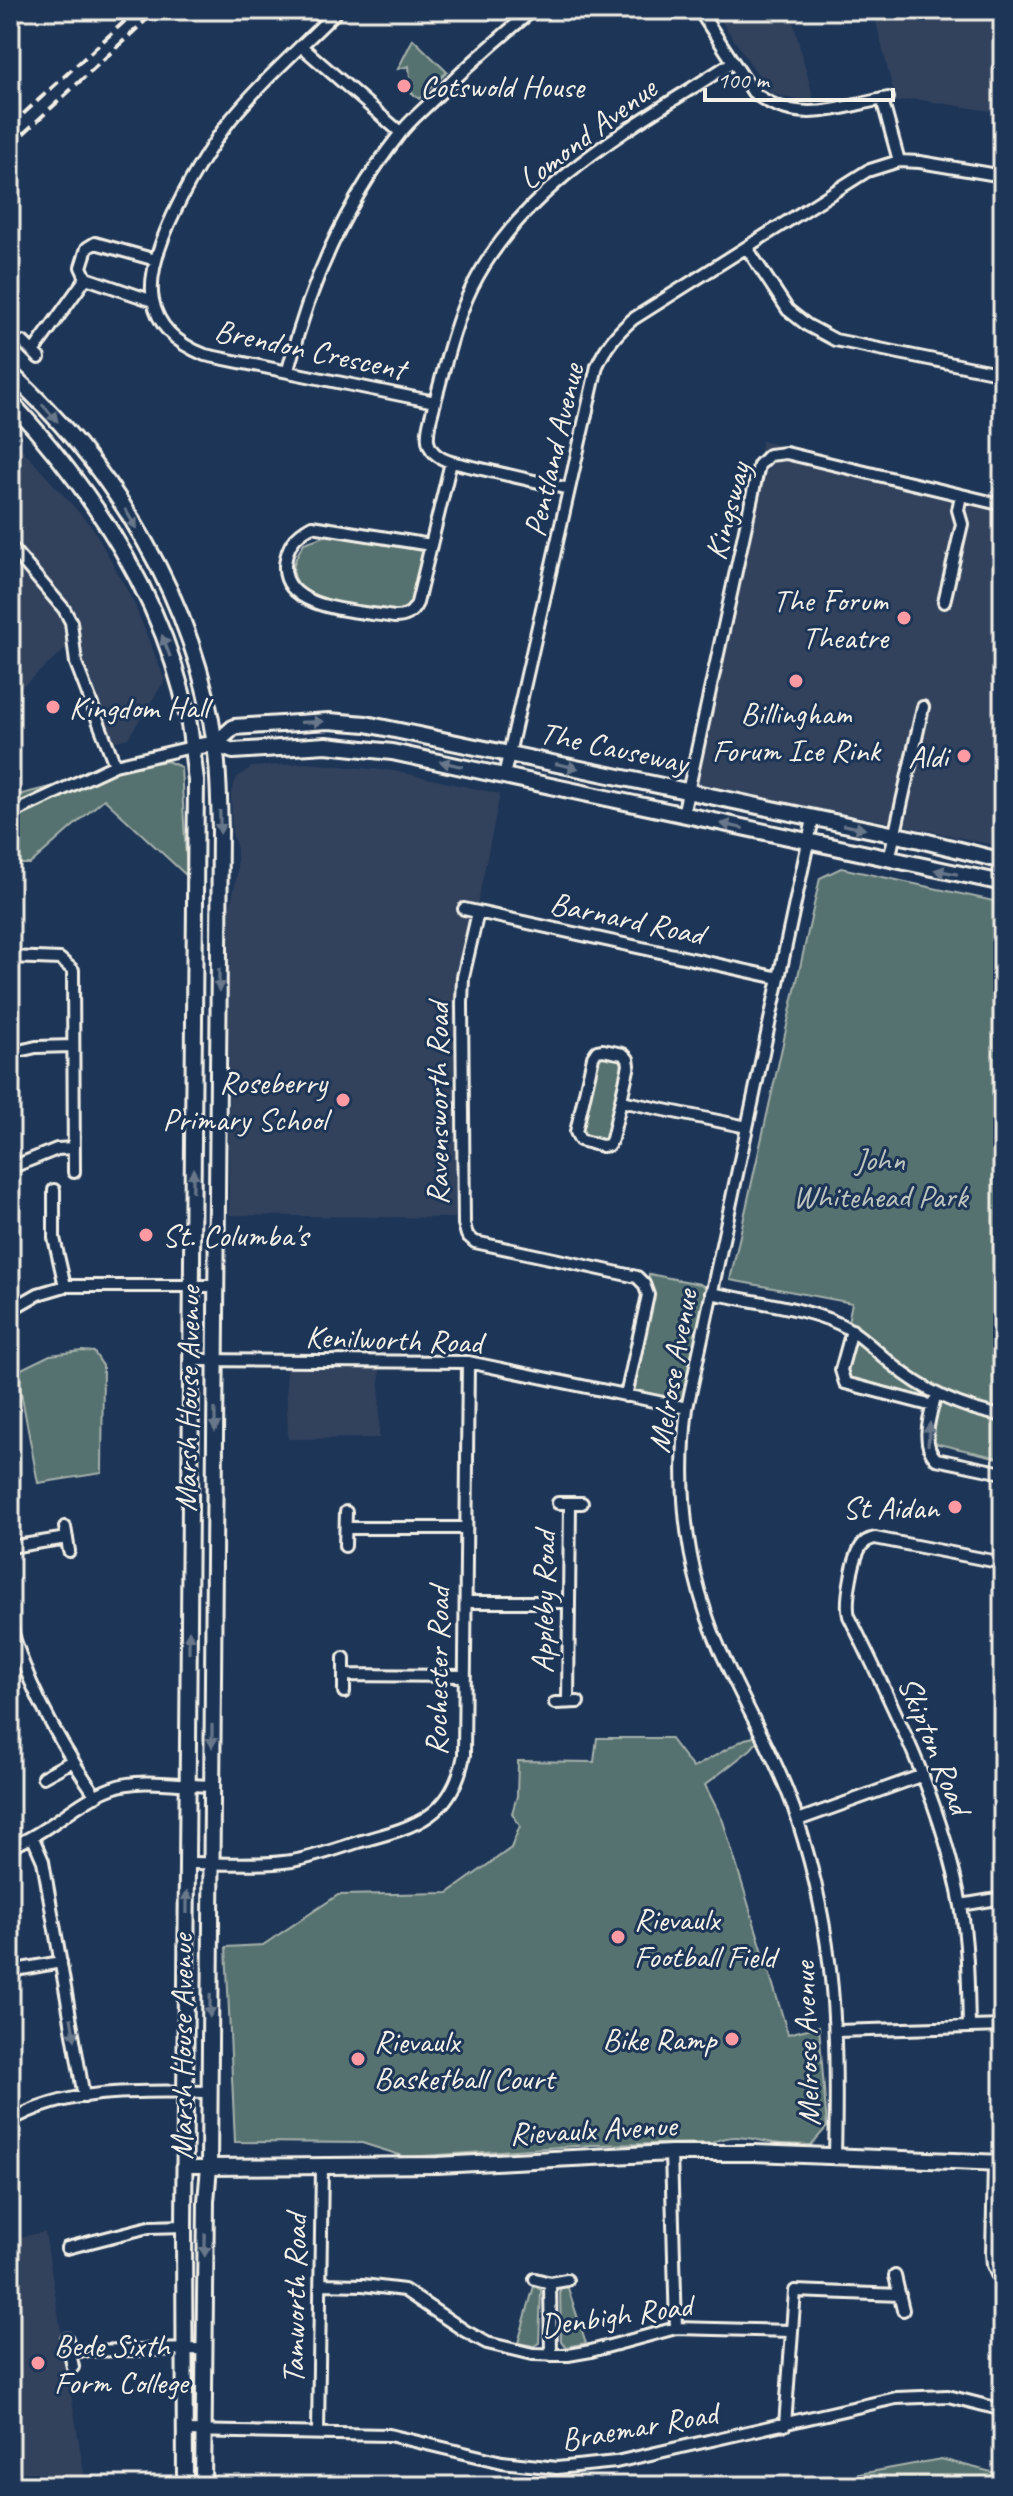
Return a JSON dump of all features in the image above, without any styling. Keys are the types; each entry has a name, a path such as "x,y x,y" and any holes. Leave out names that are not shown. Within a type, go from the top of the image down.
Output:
{"street":[{"path":"156,260 95,243 87,248 81,267 86,278 153,301 152,278 156,260 179,204 204,158 232,118 338,10"},
{"path":"288,370 314,286 330,248 372,173 400,132 479,54 533,10"},
{"path":"699,10 753,92 765,101 790,111 815,113 885,98 899,161"},
{"path":"302,47 400,132"},
{"name":"Lomond Avenue","path":"451,462 437,458 426,442 449,348 473,286 491,256 536,199 617,138 733,62"},
{"name":"Pentland Avenue","path":"504,776 597,366 604,349 633,319 867,171 899,161 942,164 1003,176"},
{"path":"747,248 788,310 807,325 835,340 1003,374"},
{"path":"23,342 36,355 86,278"},
{"name":"Brendon Crescent","path":"153,301 156,312 175,340 205,355 435,402"},
{"name":"Marsh House Avenue","path":"10,373 46,408 87,456 135,525 179,613 198,668 215,744 220,830 209,2167 203,2486"},
{"name":"Marsh House Avenue","path":"10,401 70,470 115,539 142,591 177,677 192,747 196,819 184,2226 185,2486"},
{"name":"Kingsway","path":"683,815 759,465 769,455 786,453 1003,505"},
{"path":"70,470 87,456"},
{"path":"431,545 312,526 292,541 286,557 287,582 294,593 309,602 402,617 413,611 417,603 431,545 451,462 569,489"},
{"path":"944,602 962,524 958,510 961,495"},
{"path":"10,546 64,609 71,622 76,663 115,765"},
{"path":"889,860 923,707"},
{"name":"The Causeway","path":"215,744 234,727 329,721 396,729 895,835 1003,861"},
{"name":"The Causeway","path":"192,747 215,744 233,751 289,746 353,746 405,754 1003,883"},
{"path":"10,814 115,765 192,747"},
{"name":"Melrose Avenue","path":"813,819 687,1408 682,1501 697,1583 728,1668 760,1728 798,1820 818,1891 837,2031 835,2156"},
{"name":"Barnard Road","path":"464,909 779,978"},
{"name":"Ravensworth Road","path":"478,912 463,977 462,1003 464,1224 467,1235 475,1242 637,1277 644,1284 648,1295 626,1396"},
{"path":"10,957 55,958 71,966 74,977 74,1172"},
{"path":"10,1053 36,1047 73,1046"},
{"path":"597,1051 623,1054 628,1059 621,1101 609,1145 576,1137 593,1057 597,1051"},
{"path":"621,1101 747,1127"},
{"path":"10,1168 57,1149 72,1148"},
{"path":"53,1190 54,1238 65,1286"},
{"path":"10,1310 38,1294 65,1286 216,1286"},
{"path":"711,1293 829,1318 852,1330 934,1400"},
{"path":"852,1330 841,1370 845,1383 1003,1416"},
{"name":"Kenilworth Road","path":"191,1360 468,1362 687,1408"},
{"name":"Rochester Road","path":"187,1863 295,1861 411,1828 440,1807 453,1791 464,1755 468,1362"},
{"path":"934,1400 927,1442 930,1453 936,1459 1003,1473"},
{"name":"Appleby Road","path":"555,1703 573,1702 568,1602 576,1503 558,1503"},
{"path":"345,1546 346,1512"},
{"path":"346,1528 465,1528"},
{"path":"10,1547 66,1532 69,1551"},
{"name":"Skipton Road","path":"969,2027 966,1943 961,1905 938,1813 903,1727 847,1608 858,1554 868,1540 883,1538 1003,1563"},
{"path":"466,1602 568,1602"},
{"path":"10,1623 32,1682 72,1761 96,1796"},
{"path":"1003,1647 1003,1654"},
{"path":"344,1658 344,1692"},
{"path":"344,1675 464,1676"},
{"path":"43,1777 72,1761"},
{"path":"798,1820 923,1775"},
{"path":"10,1847 33,1838 110,1788 131,1784 212,1786"},
{"path":"33,1838 43,1861 84,2097"},
{"path":"961,1905 1003,1898"},
{"path":"10,1971 61,1962"},
{"path":"837,2031 1003,2026"},
{"path":"10,2121 51,2104 84,2097 209,2092"},
{"path":"671,2153 676,2328"},
{"name":"Rievaulx Avenue","path":"185,2167 438,2165 671,2153 998,2163"},
{"path":"998,2163 992,2253 993,2265 1003,2288"},
{"name":"Tamworth Road","path":"318,2432 322,2167"},
{"path":"67,2248 149,2227 184,2226"},
{"path":"895,2276 903,2310"},
{"path":"535,2279 550,2283 567,2280"},
{"path":"550,2283 551,2355"},
{"name":"Denbigh Road","path":"321,2284 404,2290 487,2343 551,2355 591,2351 676,2328 791,2331"},
{"path":"785,2425 793,2293 798,2289 900,2295"},
{"path":"67,2339 73,2367"},
{"path":"69,2351 204,2349"},
{"name":"Braemar Road","path":"185,2431 389,2435 502,2462 557,2468 616,2462 915,2395 964,2399 1003,2410"}],"shaded area":[{"path":"745,10 790,10 815,104 771,94 722,22"},
{"path":"873,10 1003,10 1003,113 915,99 896,102"},
{"path":"10,436 93,528 133,601 165,680 128,738 112,742 74,642 10,697"},
{"path":"762,441 1003,501 1003,847 885,821 687,784"},
{"name":"Roseberry Primary School","path":"307,763 394,771 500,794 477,906 468,921 469,930 457,984 455,1218 229,1215 229,912 237,876 231,792 237,777 252,767"},
{"path":"286,1367 380,1369 379,1438 288,1439"},
{"name":"Bede Sixth Form College","path":"45,2232 86,2486 10,2486 10,2239"}],"green space":[{"path":"413,39 447,72 419,99 411,92 409,66 398,69"},
{"path":"328,535 428,552 419,595 410,605 384,612 307,598 295,577 295,559 304,543"},
{"path":"167,761 181,767 187,876 104,799 30,864 10,864 10,797 125,768"},
{"name":"John Whitehead Park","path":"841,868 1003,903 1003,1459 921,1440 926,1408 839,1384 852,1303 730,1280 820,878"},
{"path":"597,1051 629,1062 609,1145 576,1137"},
{"path":"649,1274 707,1288 684,1403 631,1393"},
{"path":"94,1352 103,1366 102,1473 38,1483 17,1371 50,1355"},
{"path":"763,1735 751,1749 705,1785 723,1821 788,2034 819,2026 827,2127 811,2145 778,2144 735,2137 712,2143 591,2145 406,2157 362,2143 235,2142 226,1947 263,1945 338,1895 448,1893 511,1848 520,1826 512,1813 517,1796 518,1761 594,1762 597,1738 670,1738 693,1768 745,1739"},
{"path":"567,2285 586,2343 566,2347 561,2341 560,2288"},
{"path":"534,2286 541,2290 539,2343 534,2346 518,2343"},
{"path":"941,2459 1003,2475 1003,2486 794,2486"}],"railway":[{"path":"10,126 137,10"},
{"path":"10,146 157,10"}],"place":[{"name":"Cotswold House","path":"404,86"},
{"name":"The Forum Theatre","path":"904,618"},
{"name":"Billingham Forum Ice Rink","path":"796,681"},
{"name":"Kingdom Hall","path":"53,707"},
{"name":"Aldi","path":"964,756"},
{"name":"Roseberry Primary School","path":"343,1100"},
{"name":"St. Columba's","path":"146,1235"},
{"name":"St Aidan","path":"955,1507"},
{"name":"Rievaulx Football Field","path":"618,1937"},
{"name":"Bike Ramp","path":"732,2039"},
{"name":"Rievaulx Basketball Court","path":"358,2059"},
{"name":"Bede Sixth Form College","path":"38,2363"}]}
